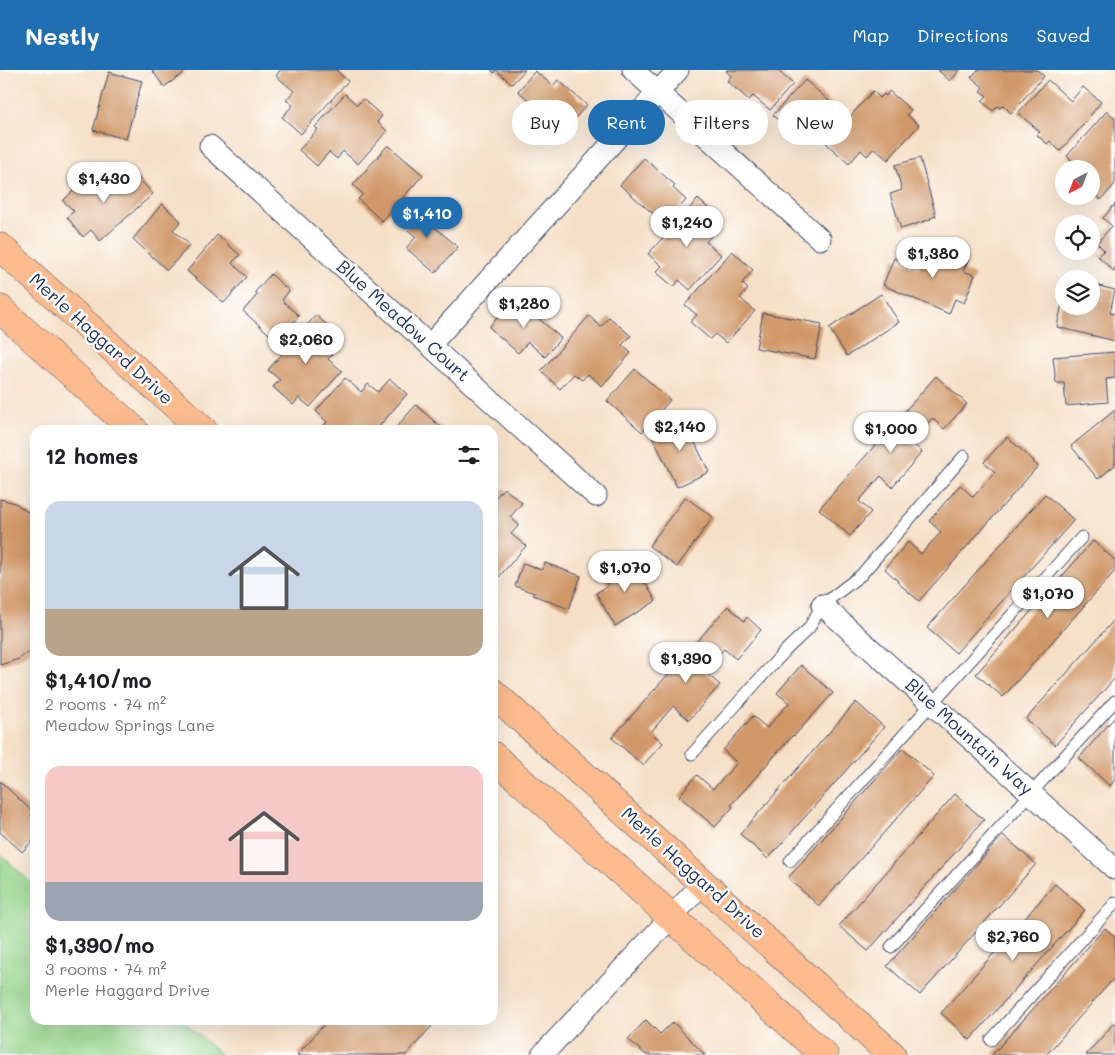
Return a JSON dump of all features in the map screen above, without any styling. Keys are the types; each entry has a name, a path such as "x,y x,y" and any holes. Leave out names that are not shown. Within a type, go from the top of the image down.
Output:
{"main road":[{"name":"Merle Haggard Drive","path":"0,247 197,425"},
{"path":"0,309 128,425"},
{"name":"Merle Haggard Drive","path":"498,697 704,882 892,1055"},
{"path":"498,760 824,1055"}],"street":[{"path":"633,70 820,239"},
{"path":"430,345 678,70"},
{"name":"Blue Meadow Court","path":"210,146 596,496"},
{"name":"Blue Mountain Way","path":"822,605 1115,869"},
{"path":"542,1055 704,882"}],"lane":[{"path":"692,754 788,648 809,628 822,605 861,575 964,456"},
{"path":"790,861 1082,537"},
{"path":"891,947 1115,701"},
{"path":"991,1040 1115,903"}],"green space":[{"path":"0,854 30,881 30,1025 188,1025 221,1055 0,1055"}],"building":[{"path":"152,70 182,70 184,73 164,87"},
{"path":"280,70 339,70 337,71 348,81 301,134 282,117 293,105 286,100 294,91 276,76"},
{"path":"496,70 525,70 512,84"},
{"path":"777,70 793,84 770,110 768,108 768,100 758,100 753,96 749,100 727,81 731,76 726,71"},
{"path":"938,70 960,70 950,81"},
{"path":"978,70 1037,70 1044,76 1011,113 1003,105 1000,108 998,106 993,111 982,101 987,96 980,91 983,87 971,77"},
{"path":"535,71 553,86 558,80 587,105 578,115 578,100 528,100 518,91"},
{"path":"109,72 142,81 126,139 93,130"},
{"path":"805,80 828,100 787,100"},
{"path":"1048,80 1071,101 1083,87 1101,102 1060,151 1050,141 1047,144 1037,135 1040,132 1018,113"},
{"path":"873,91 880,98 884,94 886,96 889,91 911,110 907,115 919,125 888,160 874,148 867,156 861,150 849,164 828,145 852,145 852,114"},
{"path":"345,94 357,105 363,99 382,116 377,122 387,131 358,164 343,151 337,159 329,152 317,166 299,150 318,129 315,127"},
{"path":"778,110 778,119 773,115"},
{"path":"1107,111 1115,118 1115,184 1101,200 1100,160 1071,160 1067,156"},
{"path":"388,145 423,175 382,221 358,199 363,194 353,185"},
{"path":"644,158 675,185 673,188 686,200 665,224 620,185"},
{"path":"920,158 936,216 901,229 890,194 902,190 895,165"},
{"path":"94,170 109,186 116,180 121,186 135,174 153,194 100,241 91,230 83,237 67,217 74,211 63,201"},
{"path":"698,199 716,215 704,230 711,236 706,242 721,255 690,290 679,280 674,287 656,272 662,266 648,254"},
{"path":"415,202 434,219 431,224 458,247 435,273 406,248 416,237 398,221"},
{"path":"162,204 181,221 173,230 190,245 167,270 133,239"},
{"path":"1115,204 1115,272 1100,258 1100,254 1104,250 1100,246 1100,240 1112,226 1103,218"},
{"path":"217,235 240,255 232,263 247,277 224,303 187,271"},
{"path":"929,243 968,260 963,271 975,275 964,303 955,299 949,314 883,285 894,258 919,269"},
{"path":"732,251 753,270 742,283 748,289 740,298 755,311 726,343 715,334 710,339 690,322 697,315 685,305"},
{"path":"271,274 289,291 282,300 299,316 277,341 243,311 258,294 255,292"},
{"path":"1100,286 1115,290 1110,313 1115,314 1115,341 1057,327 1060,315 1100,315"},
{"path":"881,294 899,322 847,356 829,328"},
{"path":"515,298 561,338 545,357 528,342 518,353 489,327"},
{"path":"763,313 822,324 815,359 756,348"},
{"path":"316,315 336,333 324,347 332,355 328,359 342,371 310,407 299,398 293,405 273,387 280,380 268,370"},
{"path":"589,316 601,327 609,317 631,336 622,345 631,353 602,386 588,374 582,380 574,374 560,389 541,371"},
{"path":"1115,352 1115,378 1106,379 1108,402 1066,406 1064,383 1056,383 1053,357"},
{"path":"635,369 670,400 642,432 607,401"},
{"path":"936,376 967,404 944,429 932,418 911,442 922,452 892,487 881,476 859,501 871,512 850,536 819,509"},
{"path":"345,378 361,392 368,384 378,392 390,379 407,394 380,425 324,425 327,422 316,411"},
{"path":"416,405 438,425 398,425"},
{"path":"1115,410 1115,465 1098,479 1071,446"},
{"path":"682,416 709,472 677,487 650,432"},
{"path":"1007,437 1038,466 919,601 885,569 908,542 921,554 941,532 929,521 960,485 973,497 995,472 984,462"},
{"path":"504,488 522,503 510,517 519,525 511,534 526,546 498,578 498,494"},
{"path":"1045,494 1074,520 956,653 927,628"},
{"path":"685,497 713,517 677,567 649,546"},
{"path":"0,499 15,503 30,514 30,651 19,659 0,665"},
{"path":"1093,541 1115,560 1115,571 1003,697 976,674"},
{"path":"634,559 656,601 615,626 596,593 608,586 602,574"},
{"path":"523,563 542,570 545,563 581,576 569,609 515,586"},
{"path":"728,606 744,621 747,617 761,630 736,659 724,649 704,671 720,685 689,720 673,706 651,732 663,743 643,765 612,738"},
{"path":"1115,619 1115,678 1055,745 1026,719"},
{"path":"801,665 833,693 731,805 733,807 715,827 679,796 697,775 713,789 737,763 723,750 753,716 767,728 789,703 777,693"},
{"path":"856,702 884,727 768,859 740,834"},
{"path":"1115,717 1115,780 1110,786 1079,758"},
{"path":"903,748 934,776 819,906 788,878"},
{"path":"0,781 30,809 30,843 22,852 0,832"},
{"path":"955,794 984,820 868,951 839,926"},
{"path":"1003,835 1036,864 920,995 887,966"},
{"path":"1055,884 1085,910 970,1040 941,1013"},
{"path":"1105,928 1115,937 1115,977 1046,1055 992,1055"},
{"path":"646,1020 660,1034 673,1022 705,1055 646,1055 628,1039"},
{"path":"1115,1022 1115,1055 1086,1055"},
{"path":"324,1025 433,1025 406,1055 297,1055"}]}
